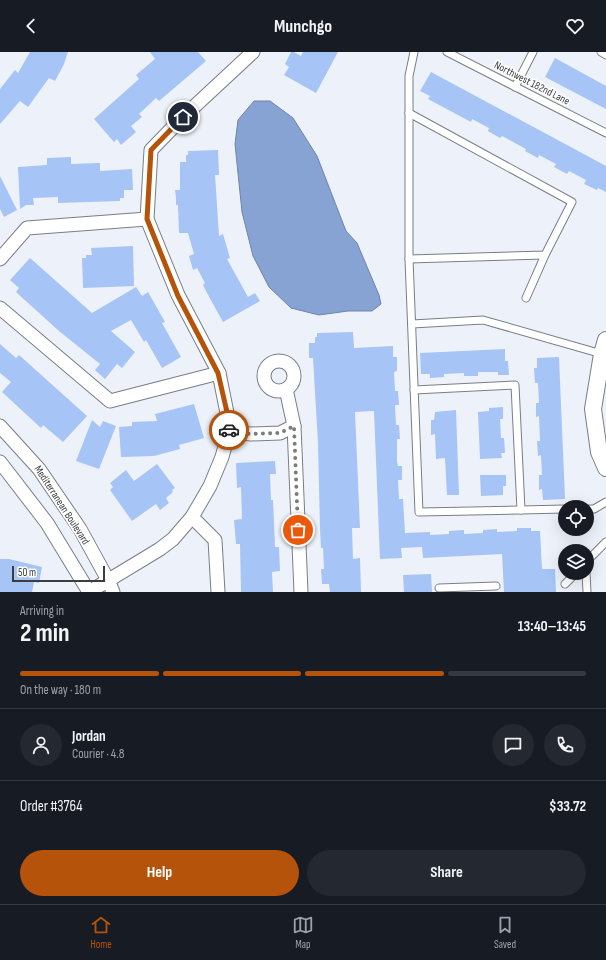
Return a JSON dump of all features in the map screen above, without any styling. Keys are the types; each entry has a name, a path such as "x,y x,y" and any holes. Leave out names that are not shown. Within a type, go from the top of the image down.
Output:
{"street":[{"path":"89,592 110,586 173,539 192,516 210,486 222,457 229,432 227,412 218,373 178,296 147,219 151,150 183,117 253,52"},
{"path":"0,259 27,228 147,219"},
{"path":"0,308 110,401 218,373"},
{"path":"604,354 593,409 599,452 606,468"},
{"path":"286,389 294,426 300,592"},
{"name":"Mediterranean Boulevard","path":"0,426 39,469 80,529 110,586"},
{"path":"229,432 251,434 280,433 294,426"},
{"name":"Mediterranean Boulevard","path":"0,462 47,523 89,592"},
{"path":"192,516 215,540 218,592"}],"lane":[{"path":"414,52 409,76 409,259 419,512 558,509"},
{"name":"Northwest 182nd Lane","path":"447,52 606,133"},
{"path":"515,87 533,52"},
{"path":"601,52 606,55"},
{"path":"409,113 572,202 545,255 526,298"},
{"path":"409,259 545,255"},
{"path":"412,324 483,320 604,354"},
{"path":"414,390 515,385 521,510"},
{"path":"594,509 606,502"},
{"path":"594,554 606,542"},
{"path":"565,584 569,580"},
{"path":"586,580 587,592"},
{"path":"439,588 471,589 496,586"}],"water":[{"path":"254,101 270,101 293,118 317,156 346,231 357,243 379,295 381,304 372,311 348,311 319,315 291,308 269,287 253,256 242,212 235,144 238,120"}],"building":[{"path":"30,52 68,52 64,64 55,81 49,78 28,107 20,101 0,124 0,89 15,70 18,73"},
{"path":"150,52 198,52 206,61 159,101 156,98 139,114 142,117 131,126 136,132 121,145 117,139 114,142 94,119 139,79 136,75 155,59"},
{"path":"291,52 301,56 303,52 338,52 316,93 284,75 289,67 285,64"},
{"path":"555,58 606,86 606,109 545,77"},
{"path":"431,72 606,166 606,192 584,184 586,180 569,171 567,174 554,167 556,164 539,155 538,158 525,151 526,149 502,136 500,138 488,131 489,128 472,119 471,122 428,99 430,96 420,91"},
{"path":"218,150 219,175 215,175 219,236 223,234 230,258 227,259 248,297 255,293 260,301 223,322 203,285 205,283 197,268 193,270 189,256 194,254 188,233 179,233 178,205 176,205 175,190 180,190 180,162 186,162 186,155 188,155 188,151"},
{"path":"71,157 71,164 100,163 100,171 132,169 133,190 124,190 124,198 120,198 120,201 58,203 58,197 33,198 34,205 26,205 20,209 18,167 47,165 47,158"},
{"path":"0,176 17,210 4,217 0,209"},
{"path":"133,246 134,286 83,288 82,258 86,258 86,255 92,255 91,248"},
{"path":"30,258 92,313 136,287 142,296 148,292 165,322 162,323 181,357 162,368 146,340 144,342 131,320 111,331 135,352 122,368 117,364 105,379 95,370 100,364 59,331 16,292 19,288 10,280"},
{"path":"353,332 354,348 393,346 393,357 397,357 397,371 394,372 395,391 398,391 399,405 395,405 396,425 399,425 400,439 397,439 397,462 398,466 402,466 402,480 398,480 399,499 403,499 405,533 430,532 430,535 449,534 449,531 464,530 464,534 483,533 483,530 497,529 497,532 517,531 517,528 531,528 531,531 540,531 542,569 555,569 556,592 504,592 502,554 423,558 422,547 401,548 402,558 380,559 374,411 355,412 360,528 352,528 353,559 360,558 361,592 330,592 329,584 322,584 321,569 324,569 320,529 318,443 313,358 309,358 309,343 315,343 317,333"},
{"path":"0,344 16,358 19,355 87,416 63,442 43,425 41,428 2,392 11,382 0,373"},
{"path":"505,349 505,361 508,361 509,375 498,375 498,372 478,372 478,376 464,376 464,373 444,374 444,377 430,378 430,374 421,374 420,353"},
{"path":"559,357 565,499 543,500 542,489 539,490 539,475 542,475 541,455 538,456 537,441 540,441 539,416 536,417 536,403 539,403 538,383 535,383 534,368 537,368 537,358"},
{"path":"194,404 204,438 179,445 180,449 154,456 121,457 119,427 132,426 132,422 157,421 155,414"},
{"path":"503,407 503,419 500,419 501,438 504,438 505,453 501,453 502,458 480,459 478,412 489,411 489,408"},
{"path":"456,410 459,495 447,495 445,458 436,459 435,434 431,435 431,420 434,420 435,412"},
{"path":"92,420 100,427 103,421 116,426 99,469 76,461"},
{"path":"275,461 276,474 270,474 271,500 273,500 275,547 279,547 280,571 272,572 273,592 241,592 240,544 236,544 234,520 242,519 241,487 237,488 236,463"},
{"path":"157,464 175,488 166,498 169,503 160,510 156,504 132,521 110,490 113,487 110,483 126,470 134,481"},
{"path":"480,475 506,475 506,486 503,486 503,495 481,496"},
{"path":"0,559 9,559 42,567 39,583 34,582 32,592 0,592"},
{"path":"431,574 432,592 404,592 403,575"}],"way so far":[{"path":"229,430 229,432 251,434 280,433 294,426 298,530"}],"route":[{"path":"183,117 151,150 147,219 178,296 218,373 227,412 229,430"}]}
